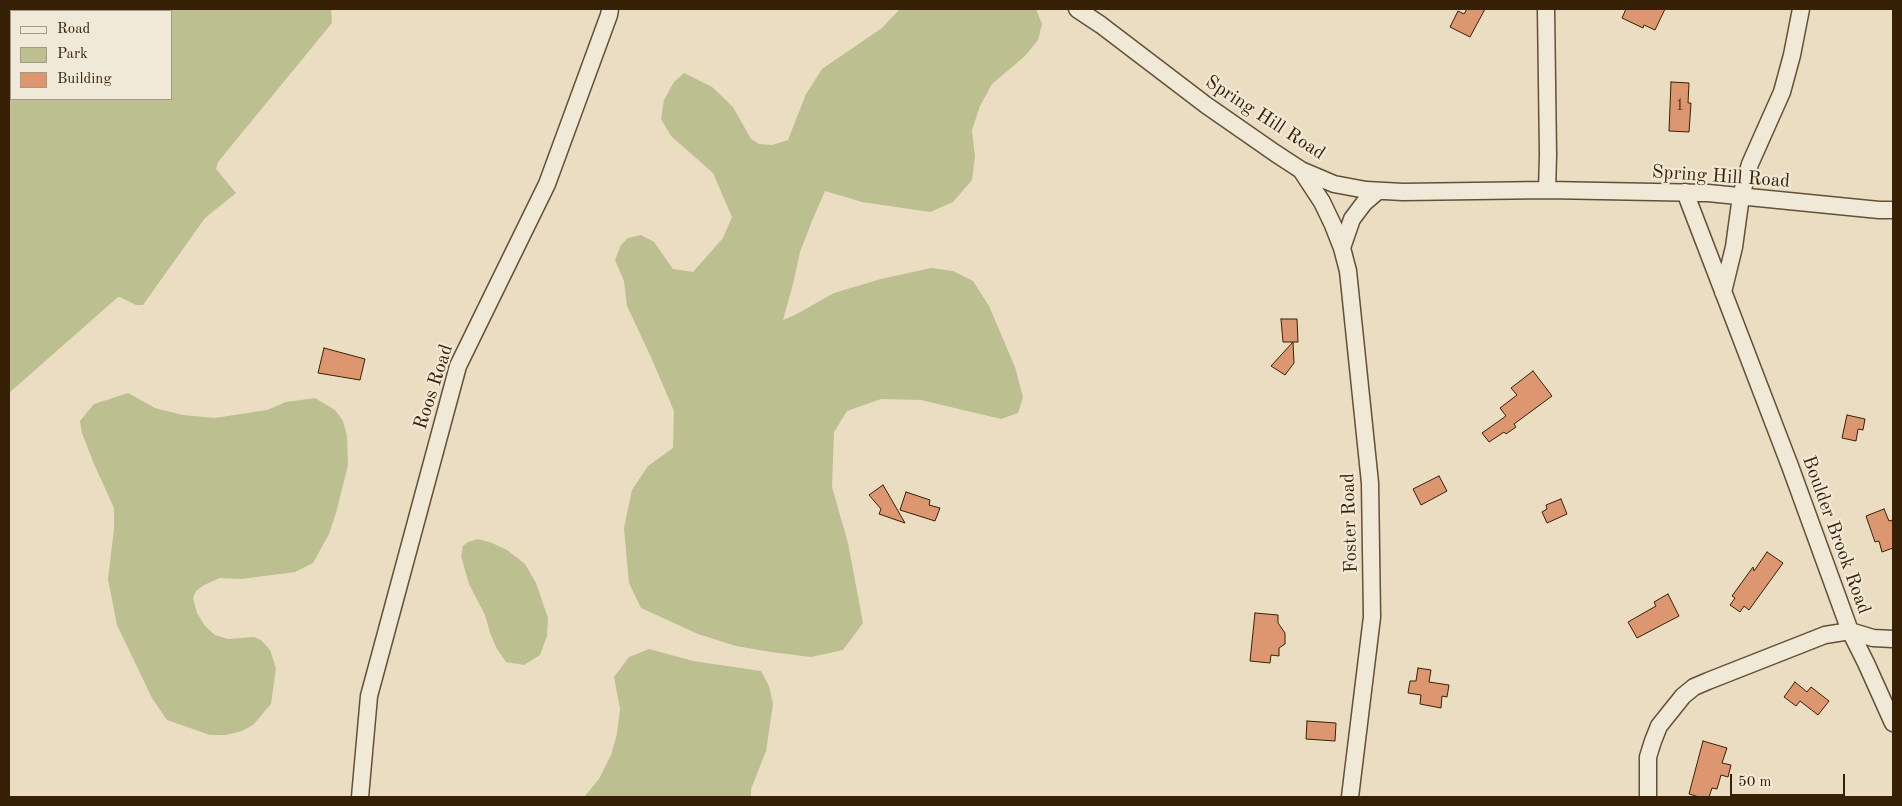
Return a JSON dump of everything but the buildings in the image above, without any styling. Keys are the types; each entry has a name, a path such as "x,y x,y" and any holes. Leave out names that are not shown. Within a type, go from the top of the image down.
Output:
{"street":[{"name":"Roos Road","path":"360,797 369,696 458,366 547,184 610,15 610,9"},
{"name":"Spring Hill Road","path":"1077,9 1206,105 1301,170 1334,184 1378,191 1472,192 1546,190 1685,192 1893,210"},
{"path":"1546,9 1548,155 1546,190"},
{"path":"1723,292 1734,247 1741,196 1750,164 1782,92 1801,9"},
{"name":"Foster Road","path":"1301,170 1322,202 1342,248 1348,271 1370,483 1372,617 1350,797"},
{"path":"1342,248 1352,219 1364,203 1378,191"},
{"name":"Boulder Brook Road","path":"1648,797 1648,757 1653,741 1660,726 1683,696 1694,687 1825,635 1850,632 1790,466 1685,192"},
{"path":"1850,632 1873,638 1893,638"},
{"path":"1850,632 1866,662 1893,723"}],"green space":[{"path":"9,9 331,9 332,23 218,162 216,169 236,193 205,218 143,305 136,305 118,297 9,393"},
{"path":"900,9 1036,9 1042,24 1038,40 1025,56 992,84 980,106 972,130 975,157 972,180 953,202 930,212 862,202 825,191 800,252 783,320 834,293 881,279 931,268 953,271 973,281 989,306 1015,367 1023,397 1018,413 1001,419 921,400 881,399 847,411 834,432 832,487 848,543 863,623 843,650 811,657 736,646 698,634 641,608 629,583 624,528 632,490 648,466 673,448 674,411 627,306 624,281 615,260 621,245 628,238 641,235 654,242 673,269 693,272 723,238 732,217 713,173 671,136 661,119 664,100 674,82 684,73 712,87 733,107 751,139 759,144 772,145 788,140 806,94 822,69 882,28"},
{"path":"128,393 155,408 183,415 215,418 267,410 286,402 315,398 335,410 343,421 347,436 348,465 329,534 313,563 295,572 241,579 220,578 204,585 196,591 193,598 197,613 205,626 215,635 228,639 254,637 261,640 270,650 276,668 271,704 253,725 242,731 226,735 210,735 167,720 152,698 117,625 108,579 114,529 114,508 94,464 82,433 80,421 94,404"},
{"path":"478,539 507,550 525,564 536,583 548,618 547,636 540,655 524,665 506,662 497,649 485,615 469,584 461,556 463,546 468,542"},
{"path":"649,649 693,661 761,671 769,686 773,704 766,751 751,789 751,797 584,797 599,779 611,755 617,734 620,709 614,677 629,657"}]}
